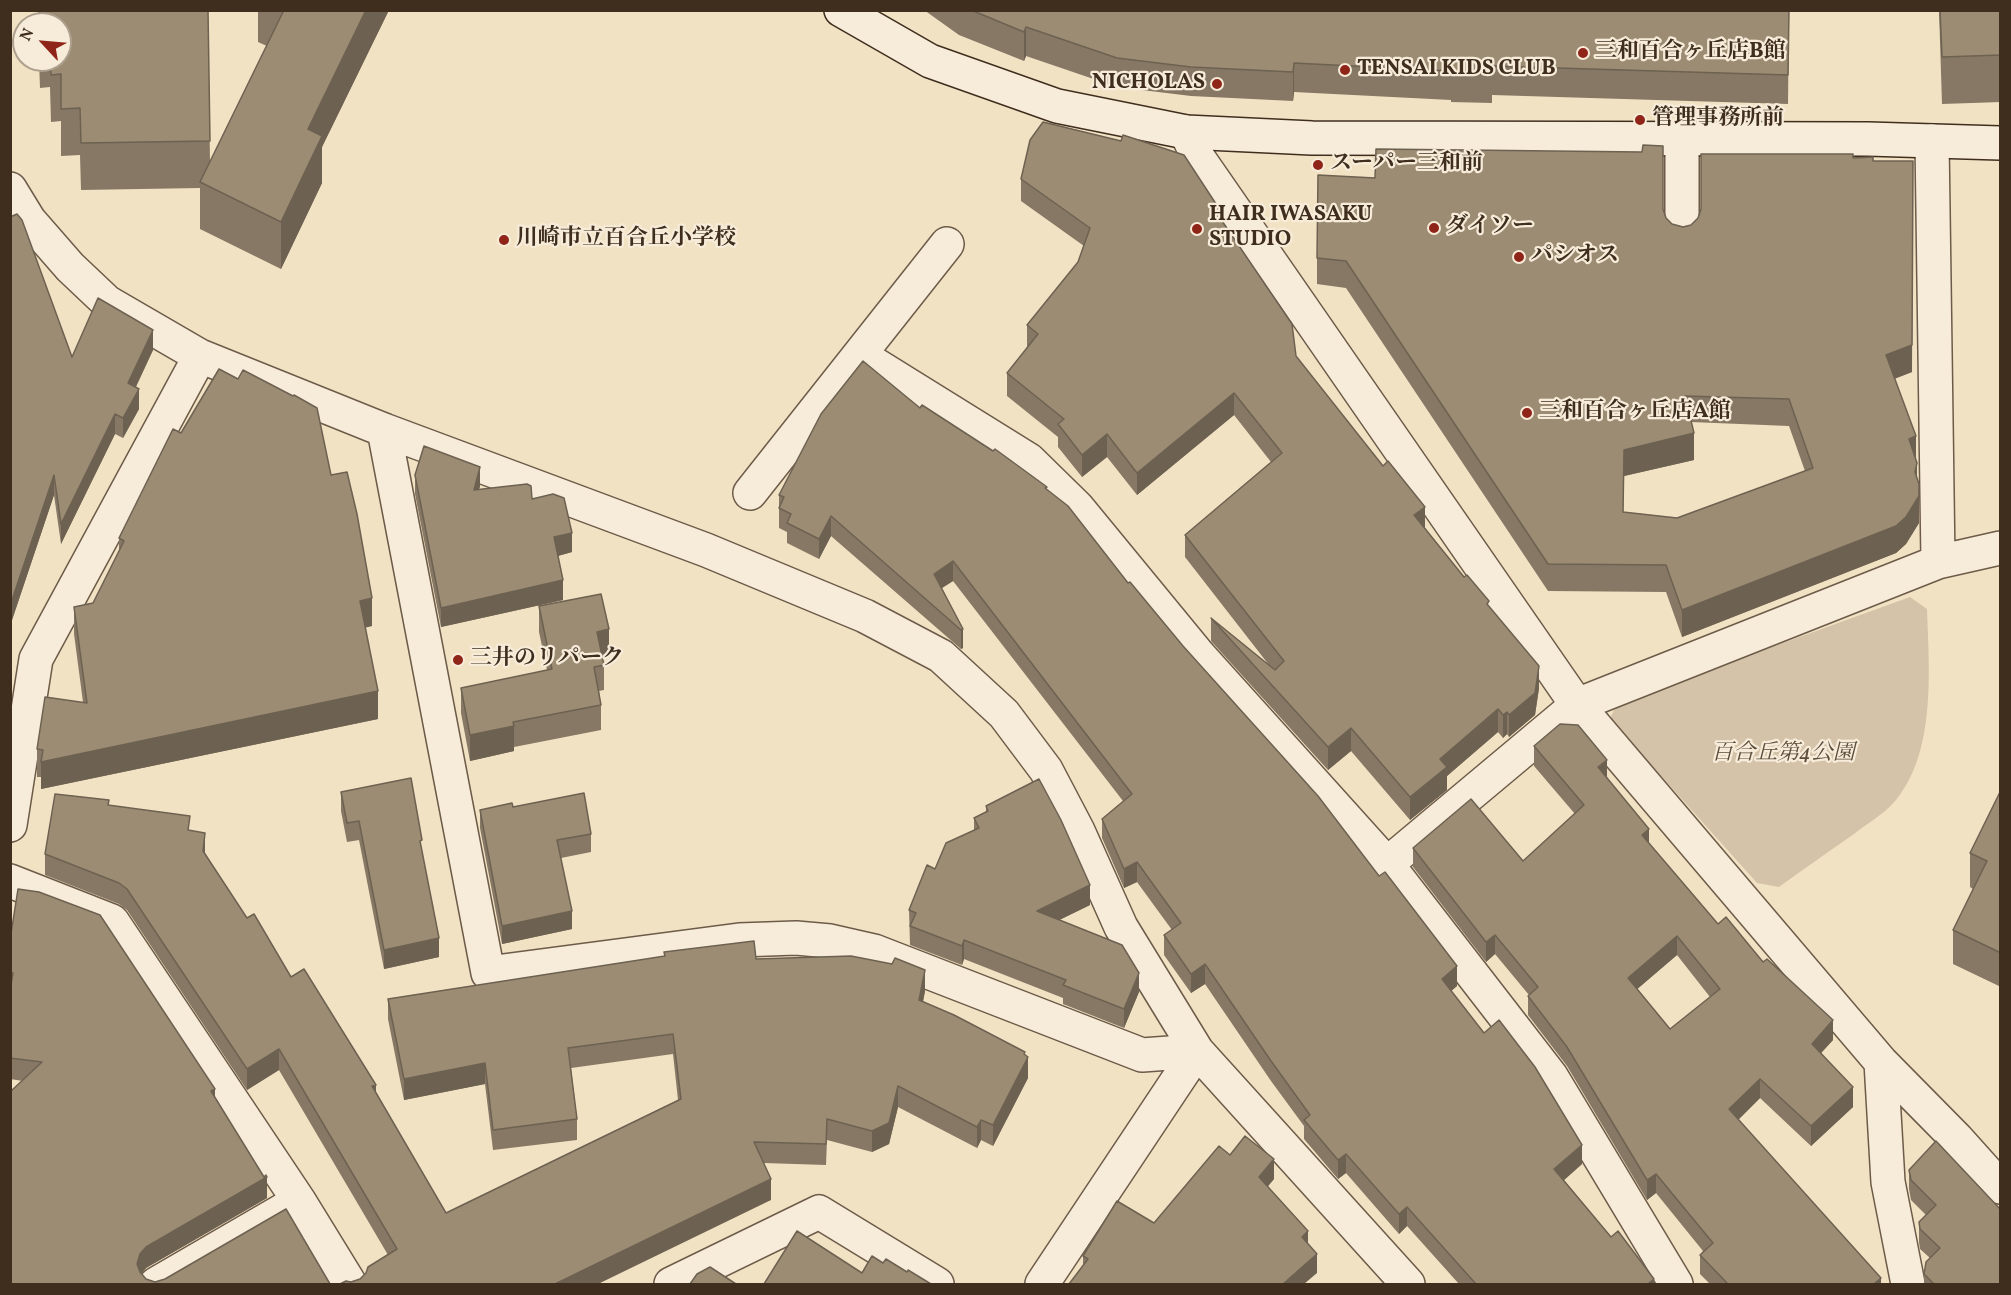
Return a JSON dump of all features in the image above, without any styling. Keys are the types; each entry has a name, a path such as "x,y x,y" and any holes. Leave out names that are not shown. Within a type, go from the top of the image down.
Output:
{"street":[{"path":"842,10 930,61 1057,106 1186,132 1312,138 1868,139 2001,143"},
{"path":"1186,132 1199,159 1577,705 1881,1062 2001,1187"},
{"path":"1682,140 1682,235"},
{"path":"1932,141 1938,562"},
{"path":"10,189 29,220 70,267 107,302 200,356 384,430 706,550 865,616 941,656 1004,714 1046,770 1078,831 1121,927 1197,1051 1408,1284"},
{"path":"750,493 947,244"},
{"path":"860,355 1029,460 1077,507 1197,653 1387,864 1551,1076 1676,1284"},
{"path":"10,825 36,659 200,356"},
{"path":"384,430 488,973 739,940 796,938 830,941 874,951 1142,1055 1197,1051"},
{"path":"1387,864 1577,705 1938,562 2001,548"},
{"path":"10,881 112,921 299,1201 350,1284"},
{"path":"1042,1284 1197,1051"},
{"path":"1881,1062 1888,1182 1908,1284"},
{"path":"156,1284 299,1201"},
{"path":"671,1284 819,1212 937,1284"}],"green space":[{"name":"百合丘第4公園","path":"1910,597 1927,609 1929,656 1925,731 1911,776 1895,802 1884,812 1779,887 1757,883 1610,719 1617,703"}],"building":[{"path":"39,10 208,10 210,141 81,143 80,108 61,109 61,74 51,75 51,72 72,72 72,12 39,12"},
{"path":"284,10 366,10 308,129 322,136 281,222 200,182"},
{"path":"971,10 1789,10 1788,75 1492,66 1492,74 1294,63 1293,72 1191,67 1117,58 1026,27 1024,32"},
{"path":"1940,10 2001,10 2001,55 1942,57"},
{"path":"1043,122 1121,141 1123,135 1184,155 1220,210 1216,212 1292,324 1296,356 1383,466 1388,461 1425,507 1414,515 1464,577 1467,575 1489,601 1487,604 1539,666 1535,693 1509,715 1507,712 1503,715 1498,709 1440,759 1447,767 1410,797 1351,728 1328,747 1211,618 1275,670 1284,661 1185,535 1282,453 1234,393 1137,473 1107,434 1082,455 1058,424 1064,419 1007,373 1038,334 1027,325 1078,262 1090,228 1021,179 1030,140"},
{"path":"1643,145 1663,146 1663,209 1666,218 1672,224 1683,227 1691,225 1698,218 1701,209 1701,154 1853,154 1853,158 1873,157 1873,161 1913,161 1912,345 1886,355 1916,436 1909,439 1917,463 1915,472 1919,484 1919,496 1906,517 1896,526 1682,610 1666,565 1548,564 1346,261 1317,258 1318,175 1375,178 1376,149 1642,152","holes":["1685,396 1789,399 1813,468 1677,518 1623,512 1624,450 1694,433"]},
{"path":"17,214 22,220 72,357 98,298 153,330 128,383 139,389 123,418 115,414 61,524 54,475 10,606 10,217"},
{"path":"863,361 920,408 922,405 993,451 995,449 1047,487 1045,488 1068,506 1128,583 1130,582 1183,646 1318,796 1379,876 1385,872 1457,966 1442,979 1484,1033 1499,1020 1535,1067 1582,1145 1554,1169 1611,1237 1618,1231 1654,1279 1650,1284 1476,1284 1407,1207 1399,1214 1346,1154 1338,1160 1304,1120 1310,1115 1205,964 1191,974 1164,935 1181,923 1137,862 1124,869 1102,819 1132,794 953,561 934,574 963,629 961,630 831,516 819,539 787,523 791,514 779,508 784,497 779,495 821,414"},
{"path":"219,369 238,379 243,370 317,408 331,475 347,472 357,514 372,598 360,601 378,691 41,762 43,750 37,749 45,697 87,703 74,607 93,603 124,541 119,538 173,429 181,433"},
{"path":"424,446 480,467 474,490 527,484 531,486 532,499 553,494 564,498 572,533 554,537 563,580 441,608 415,475"},
{"path":"601,594 609,629 597,632 604,665 594,667 601,705 513,722 514,726 470,735 461,688 552,669 539,606"},
{"path":"1560,724 1578,725 1607,760 1598,767 1649,829 1642,835 1718,924 1726,917 1763,962 1767,959 1833,1020 1812,1044 1853,1087 1811,1126 1760,1079 1729,1109 1881,1278 1874,1284 1728,1284 1700,1255 1713,1243 1656,1174 1647,1180 1567,1047 1528,996 1538,987 1495,935 1486,942 1413,848 1471,799 1523,861 1584,805 1534,746","holes":["1677,936 1720,989 1670,1029 1628,978"]},
{"path":"411,778 422,840 420,841 439,938 384,950 359,821 347,823 341,792"},
{"path":"1039,779 1061,820 1090,885 1037,911 1122,945 1139,973 1124,1009 1063,985 1066,980 964,940 962,946 910,926 916,913 909,910 927,865 935,869 946,843 979,828 974,818 988,811 986,806"},
{"path":"2001,790 2001,953 1953,930 1987,861 1970,853"},
{"path":"584,793 591,834 557,840 572,911 502,926 480,810 512,803 513,807"},
{"path":"55,794 109,800 108,805 190,816 188,830 205,833 203,851 247,918 254,914 291,977 304,969 376,1085 372,1086 446,1213 681,1099 673,1034 568,1048 577,1119 493,1130 485,1063 404,1079 388,999 665,956 664,952 754,941 756,959 851,956 892,964 895,958 925,970 919,1000 954,1015 1025,1052 1024,1054 1028,1057 993,1125 981,1120 977,1127 898,1086 889,1123 872,1131 827,1119 826,1144 754,1142 771,1179 555,1284 340,1284 360,1279 368,1267 397,1249 279,1049 247,1069 127,889 119,883 45,854"},
{"path":"18,889 39,892 100,915 215,1089 211,1091 264,1177 266,1175 267,1177 146,1247 140,1254 137,1264 140,1272 146,1279 155,1282 165,1279 286,1209 330,1284 10,1284 10,1092 42,1062 10,1058 10,990 13,973 10,972 10,940"},
{"path":"1245,1136 1274,1159 1259,1177 1308,1231 1302,1237 1317,1254 1283,1284 1069,1284 1088,1259 1083,1256 1117,1201 1154,1223 1219,1146 1230,1155"},
{"path":"1936,1141 2001,1210 2001,1284 1934,1284 1924,1274 1926,1262 1940,1248 1920,1229 1919,1222 1936,1205 1911,1180 1909,1170"},
{"path":"797,1231 862,1273 872,1256 883,1263 886,1259 931,1284 764,1284"},
{"path":"710,1267 736,1284 690,1284 697,1274"}],"place":[{"name":"三和百合ヶ丘店B館","path":"1583,53"},
{"name":"TENSAI KIDS CLUB","path":"1345,70"},
{"name":"NICHOLAS","path":"1217,84"},
{"name":"管理事務所前","path":"1640,120"},
{"name":"スーパー三和前","path":"1318,165"},
{"name":"ダイソー","path":"1434,228"},
{"name":"HAIR IWASAKU STUDIO","path":"1197,229"},
{"name":"川崎市立百合丘小学校","path":"504,240"},
{"name":"パシオス","path":"1519,257"},
{"name":"三和百合ヶ丘店A館","path":"1527,413"},
{"name":"三井のリパーク","path":"458,660"}]}
